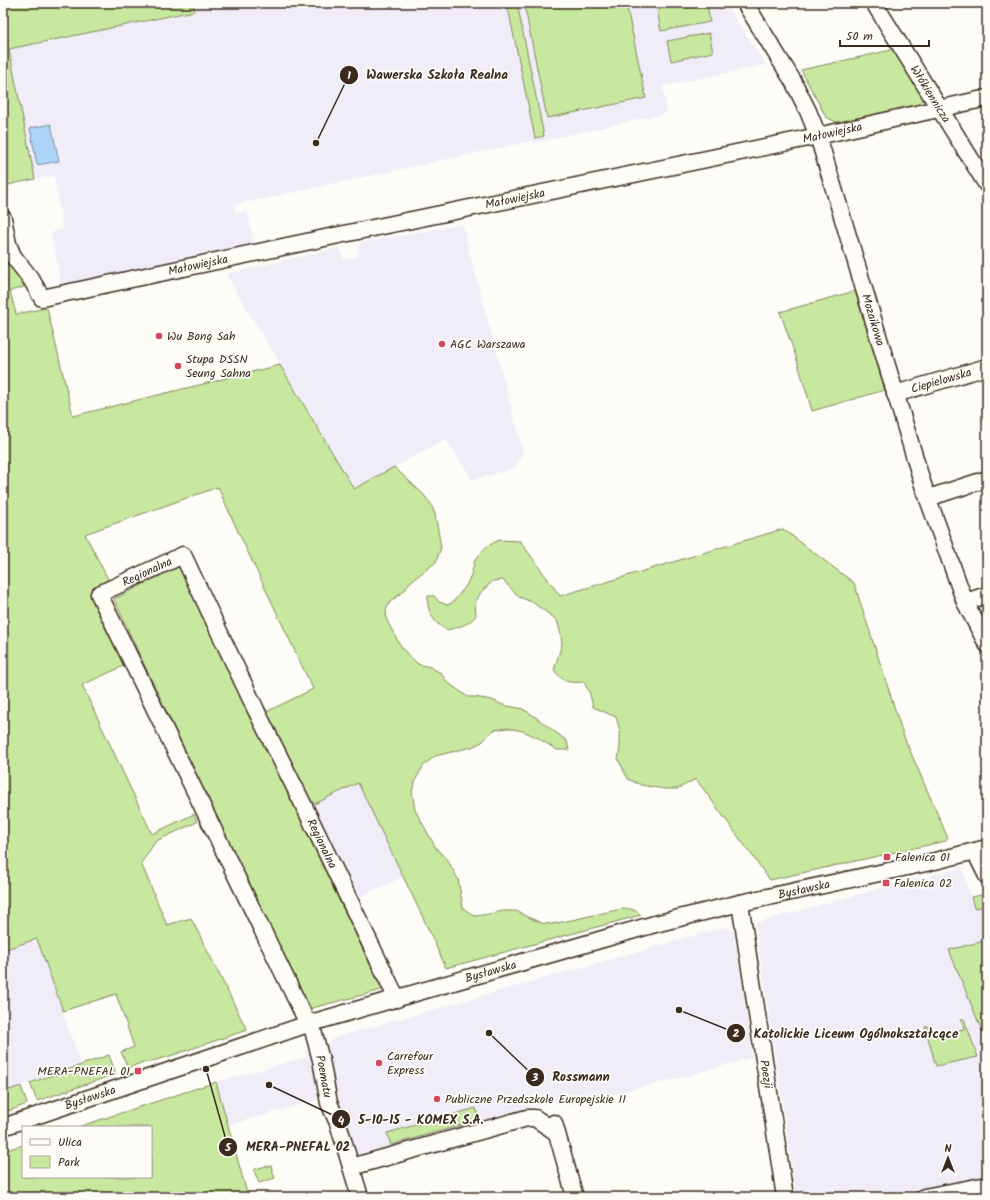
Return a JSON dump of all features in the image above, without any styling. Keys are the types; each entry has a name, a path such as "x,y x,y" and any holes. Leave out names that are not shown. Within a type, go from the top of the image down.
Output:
{"street":[{"name":"Mozaikowa","path":"745,3 793,81 808,111 818,136 895,394 928,498 965,602 987,644"},
{"name":"Włókiennicza","path":"874,3 987,185"},
{"name":"Małowiejska","path":"3,218 8,244 13,256 31,279 42,298 818,136 987,98"},
{"name":"Ciepielowska","path":"895,394 987,367"},
{"path":"928,498 987,479"},
{"name":"Regionalna","path":"310,1024 99,594 183,555 256,710 397,998"},
{"path":"965,602 987,595"},
{"name":"Bysławska","path":"3,1127 310,1024 397,998 740,902 984,861"},
{"name":"Poezji","path":"740,902 785,1197"},
{"name":"Poematu","path":"310,1024 321,1060 330,1103 338,1123 360,1197"},
{"path":"351,1167 527,1118 535,1118 555,1127 575,1197"},
{"path":"924,1197 987,1185"}],"shaded area":[{"path":"195,3 725,3 766,65 663,86 667,113 533,143 532,141 234,205 235,213 247,211 254,244 61,285 51,233 63,229 54,176 35,179 9,49 194,11"},
{"path":"462,224 523,451 515,468 473,480 445,439 355,489 226,274 336,248 340,249 343,259 353,258 359,256 358,247 360,243"},
{"path":"358,783 403,877 356,899 311,806"},
{"path":"962,868 971,897 987,894 987,1176 878,1197 799,1197 796,1194 755,923 920,877 920,879 930,877 930,875"},
{"path":"724,927 734,932 753,1057 672,1080 567,1105 551,1101 353,1156 321,1099 228,1125 216,1082 307,1057 305,1050 330,1043 333,1038"},
{"path":"37,939 81,1065 3,1092 3,950"}],"green space":[{"path":"3,3 195,3 194,11 9,49 35,179 3,186"},
{"path":"507,3 517,3 544,136 535,138"},
{"path":"524,3 626,3 646,98 547,118"},
{"path":"666,3 707,3 710,22 661,31 656,5"},
{"path":"709,33 713,52 671,61 667,41"},
{"path":"896,49 926,98 912,109 838,123 826,117 801,70"},
{"path":"3,254 24,287 10,291 16,314 47,308 73,416 280,365 354,489 394,467 423,494 431,504 435,514 441,547 436,562 409,583 405,590 390,602 386,610 387,621 399,643 407,654 418,664 430,667 441,673 447,682 468,697 492,700 503,705 523,709 567,741 569,750 557,750 538,738 523,731 507,728 494,730 482,742 472,747 435,756 424,765 417,777 412,791 415,810 436,848 448,861 458,879 463,908 474,916 503,911 516,911 541,923 552,924 621,909 631,909 641,915 446,968 358,783 310,806 266,712 313,689 218,487 85,534 111,585 95,593 128,664 82,685 152,834 194,814 197,822 156,841 141,863 167,925 191,918 247,1030 167,1057 143,1062 128,1068 121,1052 134,1047 116,994 63,1011 37,939 3,950"},
{"path":"855,291 885,390 812,411 797,360 780,312"},
{"path":"783,529 854,583 904,737 948,837 946,841 770,880 696,779 677,789 664,789 641,785 628,779 618,759 620,731 616,717 593,707 590,694 584,682 564,680 554,670 562,644 557,620 532,602 519,597 503,580 493,581 481,592 475,603 476,615 470,621 459,627 447,630 442,627 433,618 428,607 428,596 434,596 439,602 448,605 453,602 466,586 475,560 486,547 499,540 520,541 560,596"},
{"path":"180,566 382,990 308,1009 114,599"},
{"path":"987,894 987,908 974,908 971,897"},
{"path":"983,941 987,957 987,1043 949,950"},
{"path":"961,1019 964,1019 978,1057 936,1066 925,1027 931,1026 936,1035 964,1029"},
{"path":"109,1055 116,1074 37,1101 30,1083"},
{"path":"216,1082 248,1197 3,1197 3,1151 22,1145 22,1178 152,1178 152,1126 81,1126"},
{"path":"21,1086 27,1104 3,1113 3,1092"},
{"path":"476,1108 479,1120 391,1145 387,1133"},
{"path":"271,1166 275,1178 259,1183 254,1171 255,1169"}],"water":[{"path":"51,124 59,161 37,165 30,128"}],"place":[{"name":"Wawerska Szkoła Realna","path":"316,143"},
{"name":"Wu Bong Sah","path":"159,336"},
{"name":"AGC Warszawa","path":"442,344"},
{"name":"Stupa DSSN Seung Sahna","path":"178,366"},
{"name":"Falenica 01","path":"887,857"},
{"name":"Falenica 02","path":"886,883"},
{"name":"Katolickie Liceum Ogólnokształcące","path":"679,1010"},
{"name":"Rossmann","path":"489,1033"},
{"name":"Carrefour Express","path":"379,1063"},
{"name":"MERA-PNEFAL 02","path":"206,1069"},
{"name":"MERA-PNEFAL 01","path":"138,1071"},
{"name":"5-10-15 - KOMEX S.A.","path":"269,1085"},
{"name":"Publiczne Przedszkole Europejskie II","path":"437,1099"}]}
